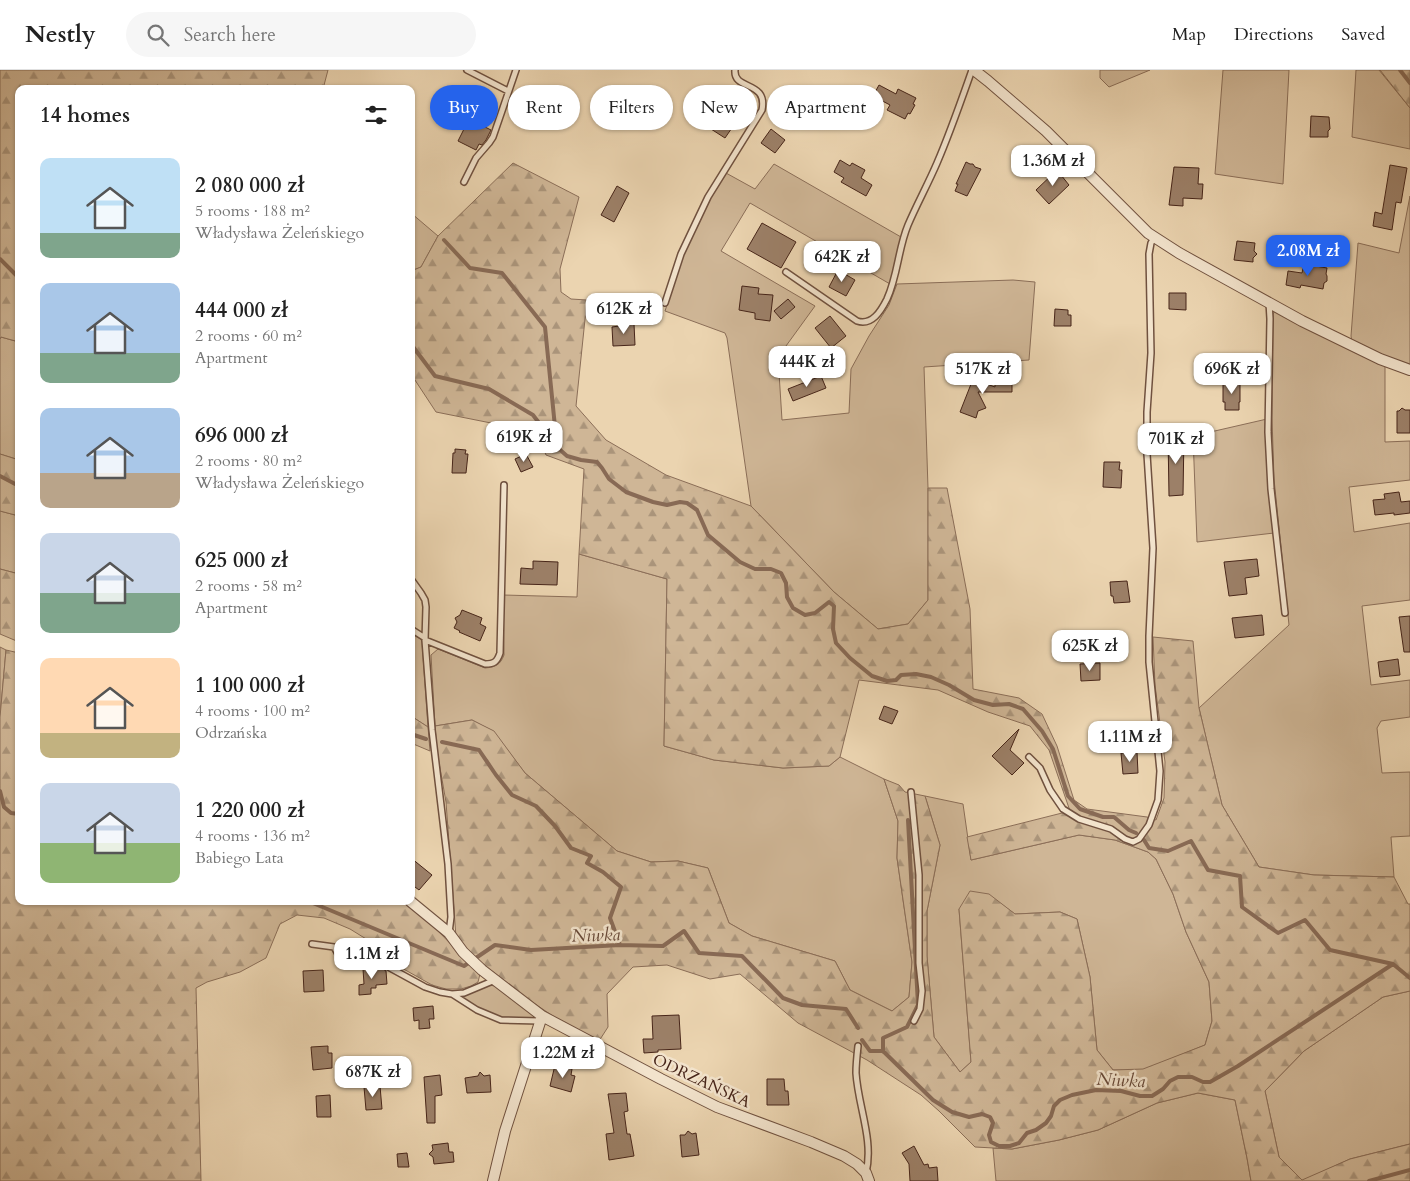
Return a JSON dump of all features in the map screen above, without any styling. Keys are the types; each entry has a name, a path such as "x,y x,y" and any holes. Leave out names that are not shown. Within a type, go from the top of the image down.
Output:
{"street":[{"path":"973,70 1046,131 1142,228 1154,237 1218,275 1349,345 1410,370"},
{"name":"ODRZAŃSKA","path":"415,905 449,934 463,952 482,970 541,1018 717,1107 844,1156 857,1164 867,1177"},
{"path":"493,1181 505,1131 541,1018"}],"lane":[{"path":"464,182 476,158 492,137 508,91 467,70"},
{"path":"510,85 516,70"},
{"path":"665,302 680,254 708,197 762,110 762,96 737,79 735,70"},
{"path":"786,272 857,321 863,323 872,321 887,300 898,269 907,227 937,163 973,70"},
{"path":"1029,757 1040,768 1050,790 1063,809 1079,819 1111,829 1133,842 1139,840 1149,825 1158,800 1160,771 1149,653 1153,548 1147,454 1147,412 1151,353 1150,254 1151,243 1154,237"},
{"path":"1268,302 1270,319 1268,432 1271,489 1285,613"},
{"path":"415,632 425,639 485,664 492,664 498,660 500,653 504,484"},
{"path":"415,585 425,600 425,639 432,730 448,864 451,917 449,934"},
{"path":"910,792 919,875 919,963 922,991 920,1009 914,1020"},
{"path":"312,944 334,947 342,961 345,959 381,963 424,987 440,992 464,993 495,980"},
{"path":"452,994 477,1010 501,1020 541,1018"},
{"path":"858,1046 856,1073 868,1149 867,1177"}],"green space":[{"path":"0,70 328,70 324,85 15,85 15,341 1,337 0,339"},
{"path":"1100,70 1150,70 1109,87 1100,78"},
{"path":"1223,70 1289,70 1283,184 1215,174"},
{"path":"1356,70 1379,70 1410,108 1410,149 1352,137"},
{"path":"1380,70 1410,70 1410,108"},
{"path":"513,163 579,197 560,269 561,292 571,299 587,300 576,406 606,440 666,475 751,506 834,592 878,629 908,624 928,600 928,488 947,488 970,609 973,689 1019,698 1042,714 1057,746 1074,800 1087,809 1147,817 1156,820 1164,798 1165,762 1155,685 1153,637 1193,641 1199,708 1222,805 1259,867 1314,875 1394,877 1408,904 1410,904 1410,991 1383,997 1304,1051 1265,1091 1279,1157 1302,1180 1350,1159 1410,1144 1410,1181 1251,1181 1235,1100 1198,1093 1157,1103 1098,1130 1059,1140 1012,1149 975,1147 921,1095 867,1060 798,1023 740,974 710,979 667,965 633,967 607,994 608,1027 599,1041 565,1024 526,998 473,956 456,937 446,802 437,751 435,726 472,720 494,731 525,773 617,851 651,862 678,861 708,868 729,923 752,936 835,961 850,990 892,1011 909,997 912,962 897,858 898,821 884,779 899,785 905,792 925,796 940,845 927,911 927,956 934,1037 960,1072 971,1062 959,909 970,891 989,894 1015,914 1060,912 1077,919 1090,977 1097,1050 1113,1070 1143,1069 1205,1045 1212,1021 1209,982 1186,932 1173,894 1156,859 1148,852 1115,840 1079,835 971,860 967,837 1070,811 1049,750 1030,726 988,712 938,690 859,680 840,757 829,766 783,768 714,760 664,746 667,579 579,554 584,469 546,455 536,430 436,412 415,380 415,269 421,267 438,236"},
{"path":"774,164 901,237 890,284 750,203 721,251 815,306 778,357 782,420 849,413 851,369 889,305 897,284 1013,280 1035,282 1029,360 924,367 928,488 928,600 908,624 878,629 834,592 751,506 725,333 665,311 683,256 710,198 726,173 755,189"},
{"path":"1410,196 1410,367 1352,342 1351,336 1358,243 1399,253"},
{"path":"415,216 438,236 421,267 415,269"},
{"path":"1275,311 1385,366 1385,442 1410,441 1410,480 1349,487 1354,532 1410,523 1410,600 1362,606 1371,685 1410,680 1410,717 1381,721 1377,728 1382,773 1410,772 1410,836 1391,837 1394,877 1314,875 1259,867 1222,805 1199,708 1289,625 1274,479 1272,418 1273,314"},
{"path":"1,337 15,341 15,459 0,454"},
{"path":"1267,419 1268,486 1274,533 1197,542 1193,436"},
{"path":"0,454 15,459 15,515 0,511"},
{"path":"0,511 15,515 15,573 0,569"},
{"path":"579,554 667,579 664,746 714,760 783,768 829,766 840,757 884,779 898,821 897,858 912,962 909,997 892,1011 850,990 835,961 752,936 729,923 708,868 678,861 651,862 617,851 525,773 493,731 472,720 435,726 431,655 438,649 485,668 497,665 504,655 503,595 577,597"},
{"path":"0,569 15,573 15,640 0,634"},
{"path":"415,636 421,639 422,642 428,727 415,719"},
{"path":"0,647 6,650 0,717"},
{"path":"6,650 15,652 15,905 407,905 436,929 480,974 478,982 461,989 446,989 432,985 384,958 371,942 350,929 324,918 297,915 280,924 266,958 240,972 207,982 196,988 201,1181 0,1181 0,717"},
{"path":"415,719 428,727 430,751 415,745"},
{"path":"925,796 963,804 971,860 1079,835 1115,840 1148,852 1156,859 1173,894 1186,932 1209,982 1212,1021 1205,1045 1143,1070 1113,1070 1097,1050 1090,977 1077,919 1060,912 1015,914 989,895 959,909 971,1062 960,1072 934,1037 927,956 927,911 940,845"},
{"path":"489,985 495,986 533,1012 536,1018 501,1017 477,1008 462,997"},
{"path":"1410,991 1410,1144 1350,1159 1302,1181 1279,1157 1265,1091 1304,1051 1383,997"},
{"path":"1198,1093 1235,1100 1251,1181 996,1181 993,1148 1012,1149 1098,1130 1157,1103"}],"building":[{"path":"884,88 896,94 898,89 916,98 913,104 915,105 905,119 887,110 890,105 884,102"},
{"path":"1311,116 1329,117 1330,129 1328,137 1310,137"},
{"path":"464,130 491,130 486,140 482,145 479,144 476,150 458,141"},
{"path":"713,130 730,130 725,138"},
{"path":"770,130 785,140 775,153 761,143"},
{"path":"840,160 850,166 852,163 865,170 861,178 872,185 866,196 841,182 844,178 834,172"},
{"path":"966,162 981,169 967,196 955,191 958,184 956,184"},
{"path":"1390,165 1407,168 1401,203 1396,202 1392,230 1373,226 1375,212 1382,214"},
{"path":"1174,167 1199,168 1198,184 1203,184 1202,199 1183,198 1183,206 1169,205"},
{"path":"1057,170 1069,185 1049,204 1036,190"},
{"path":"617,186 629,193 614,222 601,215"},
{"path":"762,223 796,242 781,268 747,249"},
{"path":"1237,241 1255,243 1254,251 1257,254 1253,258 1253,262 1234,260"},
{"path":"1304,264 1327,268 1327,281 1324,283 1323,289 1301,285 1300,288 1286,285 1288,271 1302,273"},
{"path":"838,270 855,280 846,296 829,287"},
{"path":"742,286 759,288 758,294 773,295 770,321 755,319 755,313 739,310"},
{"path":"1169,293 1186,293 1186,310 1169,309"},
{"path":"788,299 795,307 781,319 774,311"},
{"path":"1055,309 1068,310 1068,315 1071,315 1071,326 1054,326"},
{"path":"830,316 846,336 831,348 815,328"},
{"path":"634,324 635,345 613,346 612,327"},
{"path":"821,376 826,388 793,401 788,389"},
{"path":"995,378 1012,378 1012,392 978,392 986,408 978,411 976,418 960,412 973,379 995,387"},
{"path":"1223,381 1240,381 1239,410 1225,410"},
{"path":"1402,408 1410,410 1410,433 1397,433 1397,411"},
{"path":"1168,435 1184,435 1183,495 1169,496"},
{"path":"455,449 466,450 465,454 468,454 466,473 452,473"},
{"path":"526,454 533,467 521,472 515,459"},
{"path":"1104,462 1120,462 1119,470 1122,470 1121,488 1103,487"},
{"path":"1399,492 1401,502 1410,501 1410,513 1375,515 1373,500 1385,499 1384,494"},
{"path":"1257,559 1259,576 1245,578 1247,594 1229,596 1224,562"},
{"path":"533,561 558,562 557,585 520,584 521,568 533,569"},
{"path":"1127,581 1130,602 1114,603 1113,596 1111,596 1110,582"},
{"path":"462,610 482,618 480,624 486,627 480,641 454,628 457,622 455,618 460,615"},
{"path":"1262,615 1264,635 1235,638 1232,618"},
{"path":"1410,616 1410,652 1404,652 1399,617"},
{"path":"1398,659 1400,675 1380,677 1378,662"},
{"path":"1100,663 1100,680 1081,681 1080,664"},
{"path":"884,706 898,711 892,724 879,719"},
{"path":"1019,729 1010,750 1024,763 1012,775 992,756"},
{"path":"1137,752 1138,773 1123,774 1121,753"},
{"path":"415,861 432,875 419,890 415,887"},
{"path":"363,969 383,969 386,971 387,984 376,985 376,988 371,988 371,994 359,995 359,985 364,984"},
{"path":"323,970 324,991 304,992 303,971"},
{"path":"433,1006 434,1019 429,1019 430,1028 419,1029 419,1020 414,1021 413,1008"},
{"path":"679,1015 681,1049 644,1053 643,1039 653,1039 652,1016"},
{"path":"328,1046 328,1053 332,1053 332,1068 313,1070 311,1047"},
{"path":"555,1065 572,1069 571,1075 575,1076 571,1092 550,1086"},
{"path":"480,1072 484,1076 490,1075 491,1092 467,1093 465,1078 478,1076"},
{"path":"440,1075 442,1095 435,1096 435,1123 427,1123 424,1077"},
{"path":"767,1079 784,1079 785,1091 788,1091 789,1105 767,1105"},
{"path":"380,1086 382,1109 366,1110 364,1087"},
{"path":"626,1093 628,1111 624,1112 627,1134 630,1134 634,1156 609,1160 606,1134 614,1133 608,1094"},
{"path":"330,1095 331,1117 317,1117 316,1096"},
{"path":"688,1131 692,1134 696,1133 699,1155 682,1157 680,1135 685,1135"},
{"path":"448,1143 449,1152 453,1152 454,1162 434,1164 433,1157 429,1154 433,1150 432,1145"},
{"path":"914,1146 924,1165 928,1164 929,1168 937,1167 938,1181 910,1181 909,1164 902,1153"},
{"path":"407,1153 409,1167 398,1167 397,1154"}],"waterway":[{"path":"1400,70 1410,83"},
{"path":"444,240 470,268 502,273 545,327 557,447"},
{"path":"0,259 15,274"},
{"path":"415,349 435,376 489,389 533,415 558,448 567,456 597,462 609,479 626,492 667,505 680,502 687,503 697,510 708,535 740,562 755,569 771,569 781,573 786,583 787,597 793,608 805,615 815,613 829,602 834,606 833,629 836,643 850,658 872,676 887,681 896,680 901,675 916,674 931,677 974,700 993,705 1009,704 1023,709 1042,731 1053,749 1068,796 1080,809 1103,817 1114,817 1129,830 1136,833"},
{"path":"0,476 15,484"},
{"path":"415,735 426,739"},
{"path":"442,742 479,750 512,795 536,806 555,826 571,848 591,856 587,863 603,872 621,887 610,918 620,945"},
{"name":"Niwka","path":"0,791 4,807 11,813 15,814"},
{"path":"883,1051 883,1038 907,1027 918,1005 908,820"},
{"path":"1144,840 1149,848 1168,851 1191,841 1208,870 1240,876 1242,907 1278,933 1305,920 1330,950 1393,964 1410,978"},
{"name":"Niwka","path":"318,905 464,966 495,945 531,950 620,945 663,946 684,931 699,953 742,956 783,998 802,1005 846,1009 858,1028"},
{"name":"Niwka","path":"862,1040 870,1051 883,1051 933,1100 952,1112 969,1117 982,1114 990,1117 993,1123 989,1135 991,1142 999,1146 1010,1146 1019,1143 1027,1133 1036,1130 1046,1123 1051,1116 1054,1106 1060,1100 1072,1095 1096,1090 1121,1091 1140,1096 1152,1096 1178,1077 1192,1077 1203,1082 1210,1082 1238,1066 1393,964"},
{"name":"Niwka","path":"1369,1181 1410,1170"}]}
